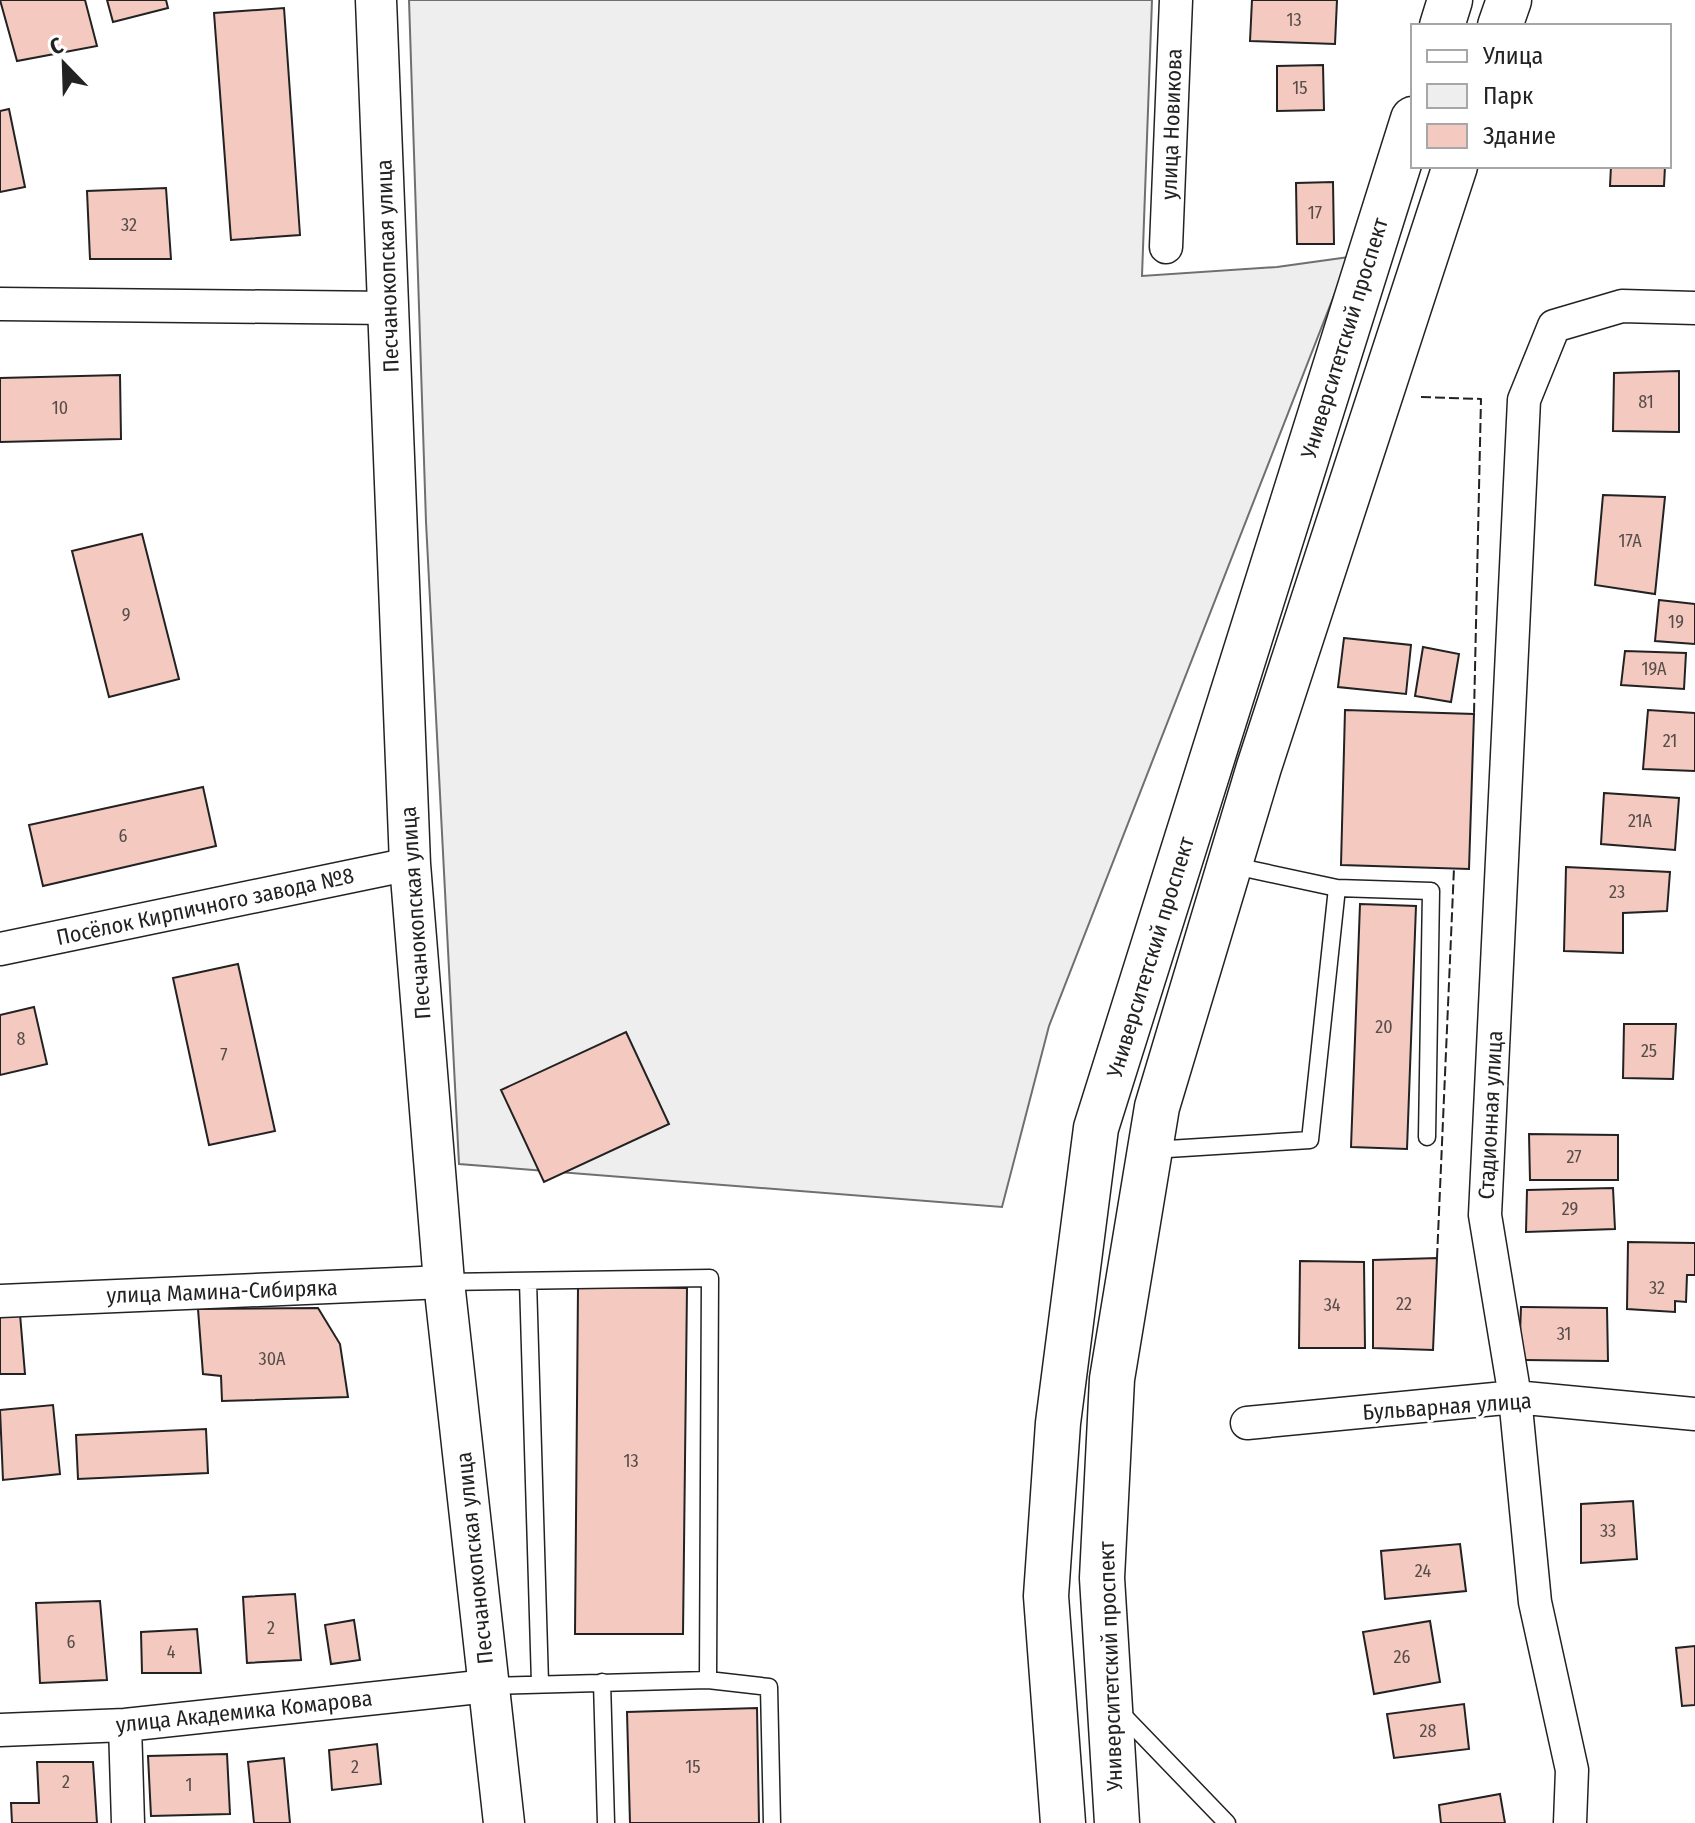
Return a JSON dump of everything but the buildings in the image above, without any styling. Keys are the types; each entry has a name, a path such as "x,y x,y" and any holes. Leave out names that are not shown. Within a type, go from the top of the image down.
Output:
{"highway":[{"path":"1443,24 1450,0"},
{"path":"1501,24 1509,0"},
{"name":"Университетский проспект","path":"1063,1823 1046,1596 1058,1423 1096,1128 1411,125"},
{"name":"Университетский проспект","path":"1117,1823 1102,1578 1112,1379 1157,1107 1259,767 1454,168"}],"street":[{"name":"Песчанокопская улица","path":"376,0 410,864 444,1282 504,1823"},
{"name":"улица Новикова","path":"1166,247 1176,0"},
{"path":"0,304 389,308"},
{"name":"Стадионная улица","path":"1570,1823 1572,1770 1535,1602 1515,1397 1485,1215 1524,400 1554,326 1622,306 1695,308"},
{"name":"Посёлок Кирпичного завода №8","path":"0,949 410,864"},
{"name":"улица Мамина-Сибиряка","path":"0,1301 444,1282"},
{"name":"Бульварная улица","path":"1247,1423 1515,1397 1695,1414"},
{"name":"улица Академика Комарова","path":"0,1730 125,1725 488,1686"},
{"path":"125,1725 128,1823"}],"lane":[{"path":"1230,864 1337,888 1431,891 1427,1137"},
{"path":"1150,1150 1310,1140 1337,888"},
{"path":"444,1282 710,1278 708,1680"},
{"path":"528,1281 540,1683"},
{"path":"488,1686 708,1680 769,1687 772,1823"},
{"path":"602,1682 606,1823"},
{"path":"1110,1701 1227,1823"}],"green space":[{"path":"409,0 1152,0 1142,276 1277,267 1349,257 1049,1026 1002,1207 459,1164 426,522"}],"fence":[{"path":"1421,397 1481,399 1474,714"},
{"path":"1437,1258 1454,868"}]}
